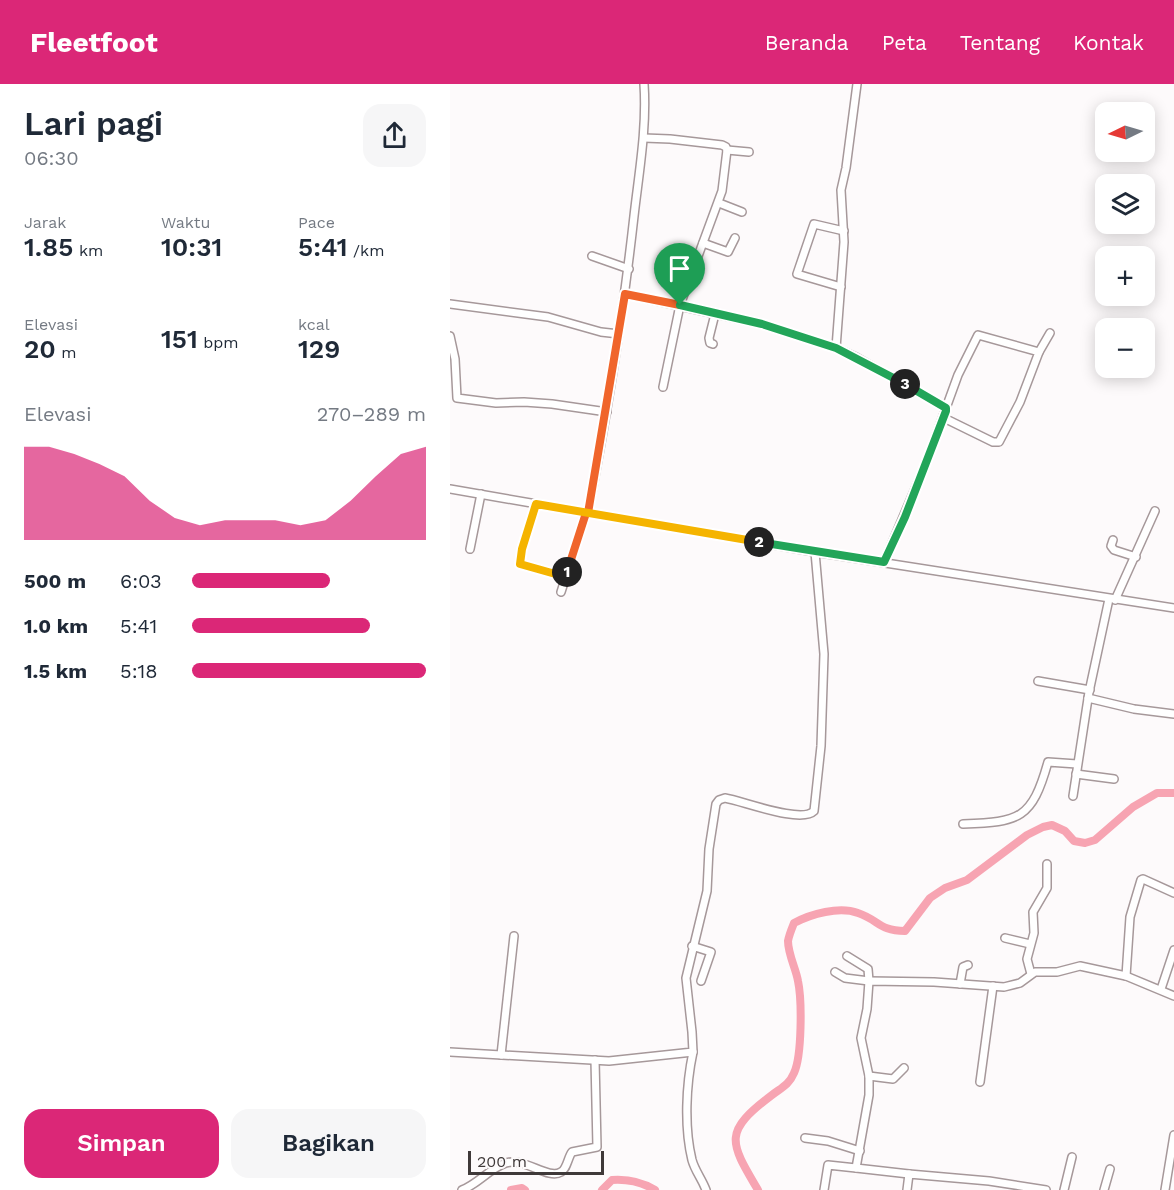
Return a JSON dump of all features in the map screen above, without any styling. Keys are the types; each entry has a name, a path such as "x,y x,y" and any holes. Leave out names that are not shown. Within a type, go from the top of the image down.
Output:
{"street":[{"path":"561,592 587,513 607,411 625,294 644,138 644,84"},
{"path":"836,348 844,231 841,190 857,84"},
{"path":"644,138 670,139 726,147 724,183 719,203 680,305 663,387"},
{"path":"726,150 749,152"},
{"path":"719,203 742,212"},
{"path":"841,287 796,274 814,224 844,231"},
{"path":"703,243 729,252 735,238"},
{"path":"592,256 628,269"},
{"path":"625,294 762,324 836,348 946,408"},
{"path":"450,314 450,304 548,316 590,329 619,334"},
{"path":"713,344 710,343 709,338 715,314"},
{"path":"944,418 993,442 999,442 1020,402 1039,352 1050,333"},
{"path":"884,562 905,517 944,418 958,375 978,335 1039,352"},
{"path":"450,336 455,359 457,398 607,411"},
{"path":"450,489 815,552 1174,608"},
{"path":"470,549 481,494"},
{"path":"536,504 522,549 520,564 566,577"},
{"path":"1073,796 1089,694 1112,599 1136,557 1155,512"},
{"path":"1113,540 1111,546 1114,550 1136,557"},
{"path":"706,1190 695,1170 692,1157 686,1092 693,1052 686,983 692,946 706,891 710,844 718,801 729,799 769,811 810,814 814,811 821,746 824,654 815,552"},
{"path":"1038,681 1089,694 1134,710 1174,714"},
{"path":"963,824 1011,820 1031,805 1041,787 1048,762 1077,764"},
{"path":"1076,774 1114,779"},
{"path":"1031,974 1027,958 1034,933 1033,912 1047,888 1047,864"},
{"path":"1125,976 1130,917 1141,880 1144,879 1174,893"},
{"path":"501,1054 514,936"},
{"path":"1005,938 1030,944"},
{"path":"692,946 711,952 701,981"},
{"path":"1161,989 1174,950"},
{"path":"847,956 867,968 869,981 867,1009 861,1038 869,1076 868,1102 856,1168"},
{"path":"960,984 964,966 968,964"},
{"path":"835,972 849,979 869,981 993,986 1013,985 1038,972 1060,972 1080,966 1125,976 1174,996"},
{"path":"980,1083 993,986"},
{"path":"450,1052 609,1061 693,1052"},
{"path":"462,1190 506,1163 521,1162 546,1172 558,1173 563,1170 572,1152 597,1147 595,1060"},
{"path":"869,1076 893,1079 904,1068"},
{"path":"1165,1190 1174,1135"},
{"path":"805,1138 828,1141 860,1151"},
{"path":"1064,1190 1072,1157"},
{"path":"824,1190 828,1165 989,1181 1046,1190"},
{"path":"1104,1190 1110,1169"},
{"path":"906,1190 909,1174"},
{"path":"988,1190 989,1181"}],"waterway":[{"path":"758,1190 741,1160 736,1138 738,1128 745,1119 787,1083 797,1065 800,1041 800,1001 798,981 788,941 794,923 817,914 842,910 858,913 884,927 905,931 930,898 945,888 967,880 1027,835 1052,825 1065,831 1074,841 1085,843 1095,840 1133,807 1157,793 1174,793"},
{"path":"602,1190 612,1180 640,1183 655,1190"},
{"path":"511,1190 522,1188 525,1190"}],"route":[{"path":"680,305 625,294 588,513 586,513 566,577 520,564 522,549 536,504 586,513 815,552 884,562 905,517 946,408 836,348 762,324 680,305"}]}
